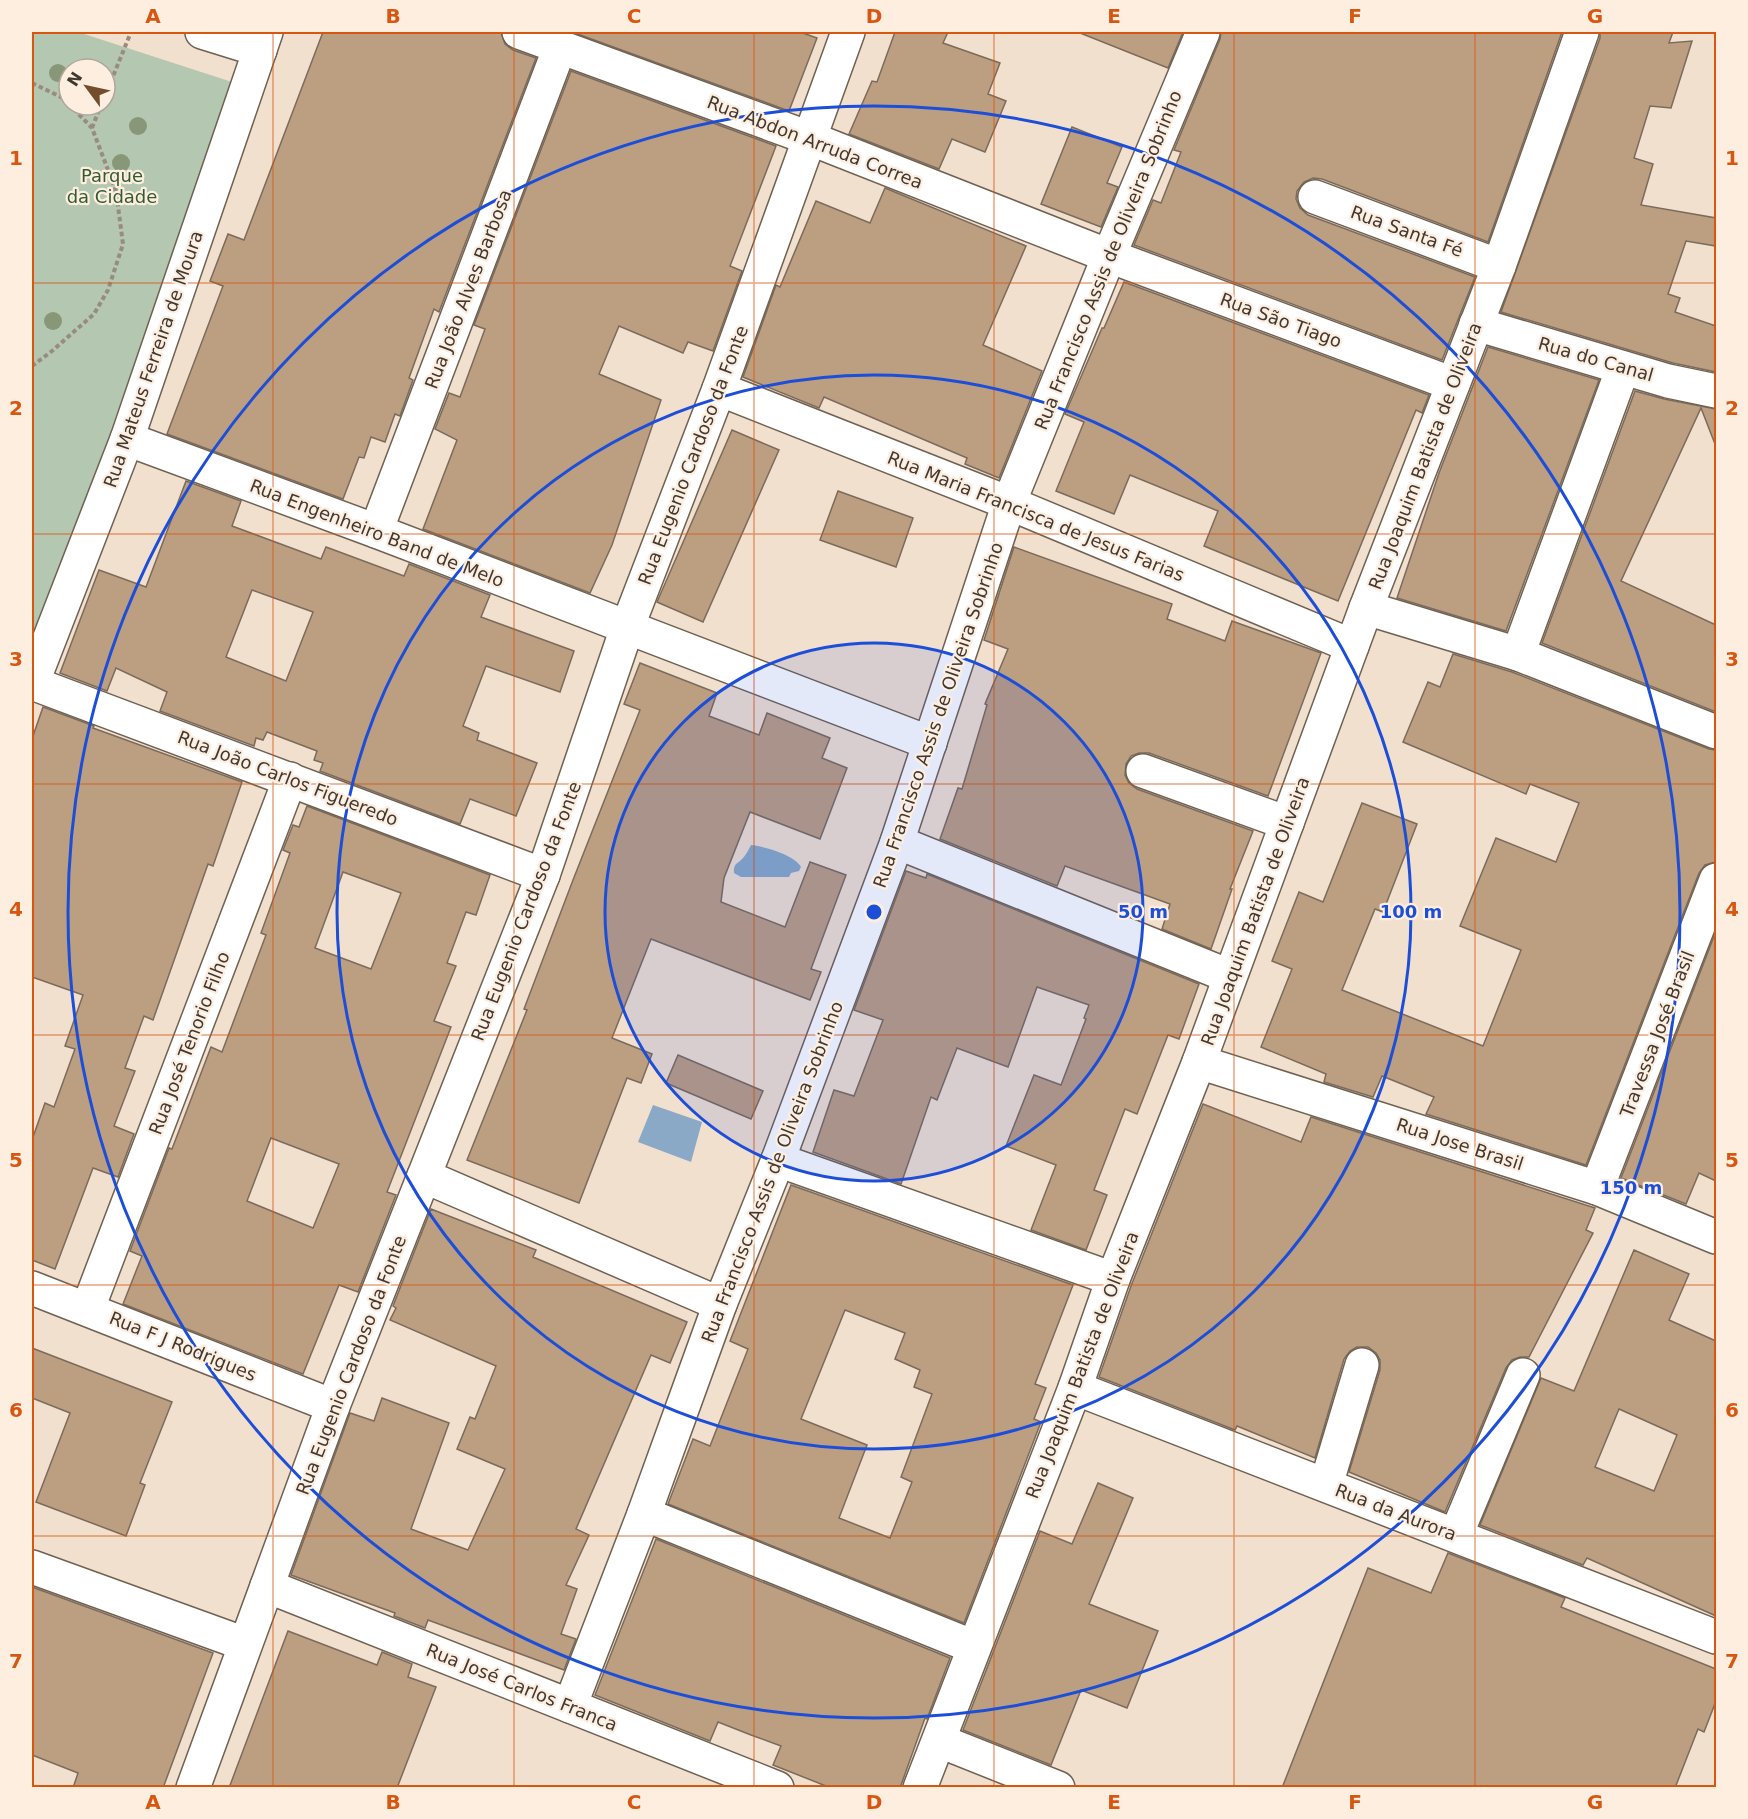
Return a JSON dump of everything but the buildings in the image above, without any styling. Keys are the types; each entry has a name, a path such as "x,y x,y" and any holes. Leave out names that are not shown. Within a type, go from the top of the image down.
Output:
{"street":[{"path":"202,32 263,41"},
{"name":"Rua Abdon Arruda Correa","path":"519,32 809,138 1109,256"},
{"name":"Rua Eugenio Cardoso da Fonte","path":"193,1788 333,1406 543,875 627,628 719,389 848,32"},
{"name":"Rua Francisco Assis de Oliveira Sobrinho","path":"570,1706 644,1514 720,1304 778,1160 897,842 1009,503 1203,32"},
{"name":"Rua Joaquim Batista de Oliveira","path":"920,1788 1075,1388 1113,1279 1199,1062 1366,608 1499,266 1582,32"},
{"name":"Rua Mateus Ferreira de Moura","path":"32,683 127,439 263,41"},
{"name":"Rua João Alves Barbosa","path":"376,531 560,46"},
{"name":"Rua Santa Fé","path":"1315,197 1499,266"},
{"name":"Rua São Tiago","path":"1109,256 1453,384"},
{"name":"Rua do Canal","path":"1476,324 1668,381 1716,391"},
{"path":"1518,654 1623,368"},
{"name":"Rua Maria Francisca de Jesus Farias","path":"719,389 1009,503 1352,646"},
{"name":"Rua Engenheiro Band de Melo","path":"127,439 376,531 930,742"},
{"path":"1366,608 1518,654 1716,732"},
{"name":"Rua João Carlos Figueredo","path":"32,683 543,875"},
{"path":"1143,771 1287,823"},
{"name":"Rua José Tenorio Filho","path":"88,1308 290,779"},
{"path":"897,842 1229,976"},
{"name":"Travessa José Brasil","path":"1597,1188 1716,880"},
{"name":"Rua Jose Brasil","path":"1199,1062 1597,1188 1716,1237"},
{"path":"778,1160 1113,1279"},
{"path":"424,1176 720,1304"},
{"name":"Rua F J Rodrigues","path":"32,1288 88,1308 333,1406"},
{"path":"1326,1485 1362,1365"},
{"path":"1456,1535 1523,1375"},
{"name":"Rua da Aurora","path":"1075,1388 1716,1637"},
{"path":"644,1514 974,1647"},
{"path":"32,1567 245,1644"},
{"name":"Rua José Carlos Franca","path":"267,1586 777,1788"},
{"path":"940,1741 1058,1788"}],"path":[{"path":"117,66 131,32"},
{"path":"32,83 57,95"},
{"path":"32,366 94,314 108,290 123,244 116,192 92,128 82,117"},
{"path":"92,128 96,117"}],"green space":[{"name":"Parque da Cidade","path":"32,32 78,32 232,82 108,439 32,641"}],"water":[{"path":"751,845 786,855 801,867 789,877 741,877 734,873 734,867"},
{"path":"653,1105 702,1122 691,1162 638,1142"}]}
